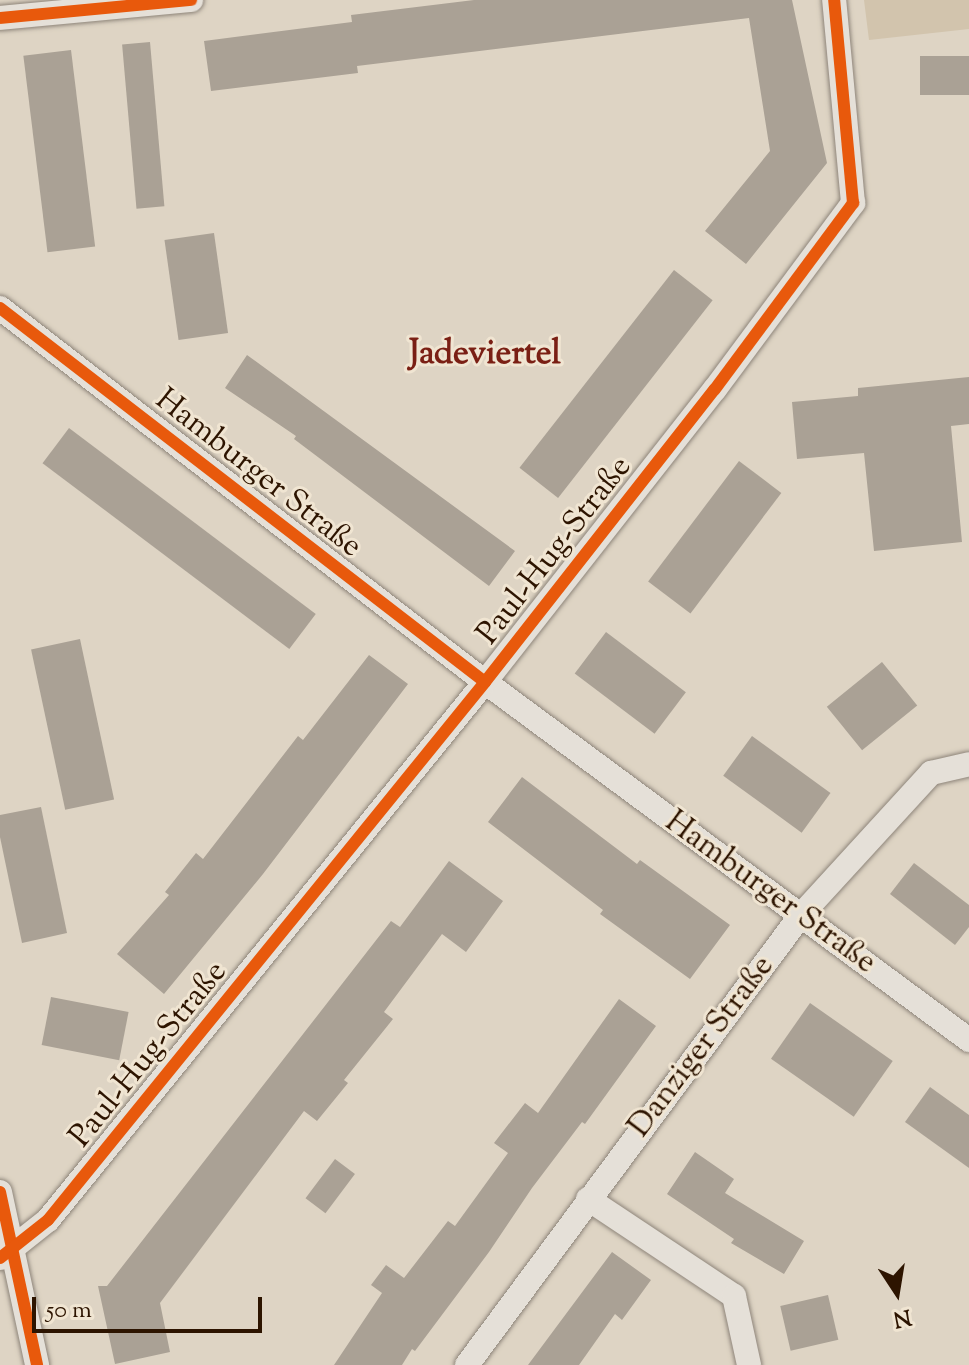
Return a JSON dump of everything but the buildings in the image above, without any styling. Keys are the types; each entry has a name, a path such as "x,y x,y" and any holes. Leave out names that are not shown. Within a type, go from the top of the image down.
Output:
{"street":[{"path":"0,18 122,4 191,0"},
{"name":"Paul-Hug-Straße","path":"6,1254 48,1220 485,682 715,389 853,203 834,0"},
{"name":"Hamburger Straße","path":"0,308 485,682 969,1040"},
{"name":"Danziger Straße","path":"467,1365 801,915 931,773 969,764"},
{"path":"0,1192 6,1254 37,1365"},
{"path":"588,1199 734,1296 749,1365"}],"shaded area":[{"path":"864,0 969,0 969,29 869,40"}],"cycle path":[{"path":"0,18 191,0"},
{"path":"0,1258 48,1220 485,682 715,389 853,203 834,0"},
{"path":"0,308 485,682"},
{"path":"0,1192 37,1365"}],"district":[{"name":"Jadeviertel","path":"485,355"}]}
